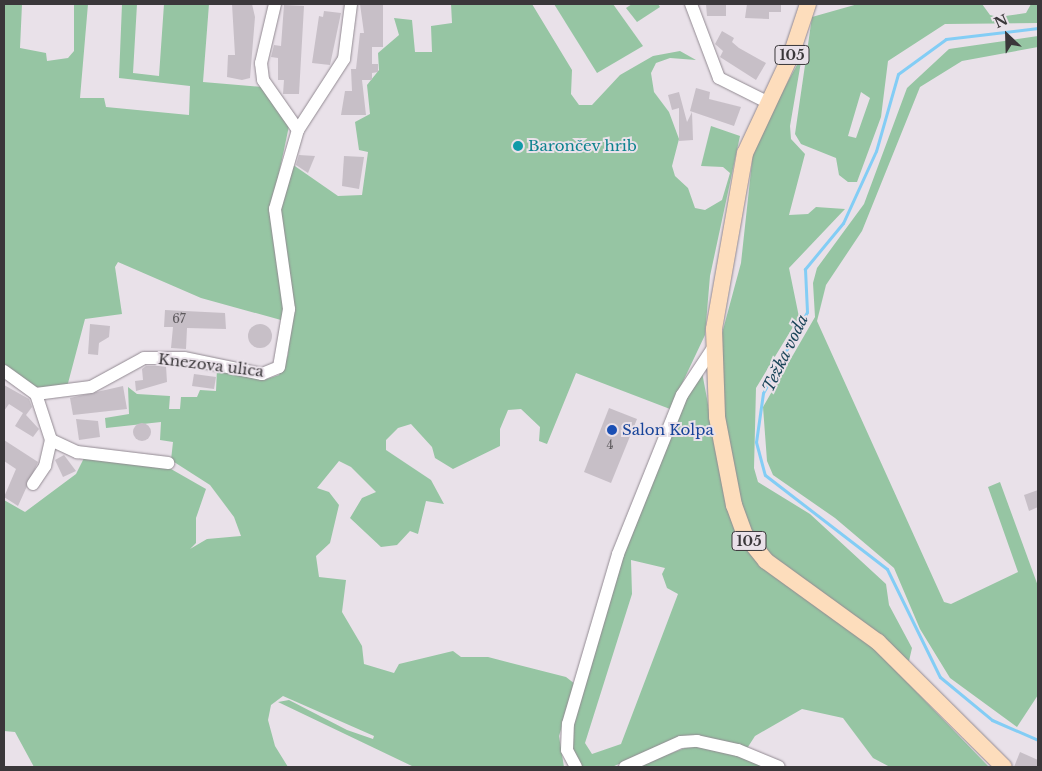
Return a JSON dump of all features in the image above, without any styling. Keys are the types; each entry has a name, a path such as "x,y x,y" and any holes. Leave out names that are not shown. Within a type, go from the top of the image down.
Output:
{"main road":[{"name":"105","path":"808,4 792,55 767,102 745,153 713,348 717,417 734,505 745,535 785,578 878,642 1004,767"}],"street":[{"path":"275,4 260,63 263,80 298,130 344,59 351,4"},
{"path":"691,4 719,78 767,102"},
{"name":"Knezova ulica","path":"36,394 91,387 144,358 184,358 262,374 279,367 289,309 275,209 298,130"},
{"path":"576,767 566,750 568,724 618,554 682,395 713,348"},
{"path":"4,371 36,394 51,440 45,466 33,484"},
{"path":"51,440 77,452 168,463"},
{"path":"625,767 681,742 697,741 738,750 779,767"}],"green space":[{"path":"4,4 22,4 20,48 46,53 47,61 68,58 74,51 74,4 88,4 80,98 104,98 106,107 189,115 190,86 119,78 122,4 137,4 133,73 159,76 164,4 209,4 203,82 262,87 289,126 270,216 285,306 281,320 201,298 118,262 115,267 122,314 85,319 67,387 33,387 4,366"},
{"path":"451,4 532,4 572,70 571,94 579,105 592,105 620,75 653,56 680,51 696,60 670,58 656,63 651,73 654,92 669,112 679,139 672,166 675,176 688,188 695,208 705,210 722,200 730,173 723,167 701,166 711,126 740,136 710,276 705,335 670,409 576,373 547,444 539,441 540,427 521,409 508,410 500,429 500,446 453,469 435,458 432,447 411,424 398,428 386,440 386,450 431,480 444,504 426,501 418,534 410,531 397,545 381,547 350,518 362,498 376,492 351,467 339,461 317,488 329,492 339,505 330,543 316,556 319,577 346,580 342,612 362,646 364,664 394,673 399,664 453,651 461,657 488,657 566,677 575,684 559,736 564,767 414,767 278,702 289,700 347,730 373,739 374,736 283,696 271,705 268,720 275,746 288,767 34,767 15,732 4,731 4,500 25,512 76,474 84,458 164,465 206,489 196,518 196,543 190,549 207,539 241,536 234,517 210,485 171,460 173,442 160,440 161,422 106,428 105,418 129,414 128,387 137,394 170,396 169,409 180,409 181,397 197,397 200,390 216,391 217,369 264,380 279,375 288,355 289,335 277,226 289,162 338,196 362,195 368,152 359,150 355,122 370,114 367,85 379,70 378,53 399,35 394,18 412,20 415,52 432,52 431,26 452,23"},
{"path":"554,4 613,4 643,46 597,73"},
{"path":"632,4 658,4 660,7 637,22 626,8"},
{"path":"858,4 982,4 990,15 998,17 1026,13 1031,4 1038,4 1038,23 945,24 888,61 881,117 857,182 848,182 839,175 836,158 801,144 795,134 812,17","holes":["861,92 870,98 856,138 848,136"]},
{"path":"1038,36 1038,47 962,61 920,87 862,231 826,285 817,321 944,602 951,604 1018,572 988,487 1000,482 1038,586 1038,695 1017,727 950,678 920,629 894,568 835,518 773,475 767,461 763,407 815,317 813,283 817,268 864,204 907,88 949,49"},
{"path":"802,56 790,126 791,139 805,154 789,215 808,214 816,207 845,209 789,268 799,317 756,388 754,468 758,482 810,514 886,584 889,605 912,648 909,661 763,549 742,513 729,451 717,352 741,263 754,143"},
{"path":"702,372 716,447 761,564 873,647 989,767 890,767 873,758 843,718 802,709 755,736 746,750 667,743 612,767 582,767 570,748 570,734 620,558 693,380","holes":["631,560 665,568 662,574 667,588 678,594 621,744 592,754 585,743 632,594"]},
{"path":"693,745 738,754 770,767 634,767"}],"building":[{"path":"232,4 252,4 255,17 250,78 242,80 227,77 228,55 235,55"},
{"path":"360,4 383,4 383,47 372,47 372,64 378,64 378,72 372,73 372,80 362,80 366,115 341,115 345,91 352,91 351,69 356,69 360,33 364,33"},
{"path":"706,4 726,4 726,16 707,16"},
{"path":"747,4 781,4 781,12 769,12 769,19 745,18"},
{"path":"284,5 304,6 299,94 283,94 284,80 278,80 278,58 271,57 274,45 281,46"},
{"path":"324,11 341,13 330,65 312,63 319,16 323,17"},
{"path":"722,31 734,38 732,42 739,48 766,63 756,80 720,57 723,51 715,44"},
{"path":"696,88 710,92 709,99 741,107 734,126 690,111"},
{"path":"679,92 687,122 692,112 693,140 679,141 679,108 672,110 668,95"},
{"path":"299,155 315,156 308,173 296,165"},
{"path":"344,156 364,157 359,189 342,186"},
{"path":"165,310 225,313 226,329 187,328 186,349 171,348 173,327 164,327"},
{"path":"90,324 110,326 109,337 99,343 98,355 88,354"},
{"path":"260,324 269,327 272,336 269,345 260,348 251,345 248,336 251,327"},
{"path":"146,366 166,366 167,382 136,391 135,381 143,380 142,369"},
{"path":"194,374 216,377 214,389 192,386"},
{"path":"4,385 29,399 32,407 26,415 39,429 33,437 15,426 23,413 9,404 4,411"},
{"path":"123,386 127,409 73,415 70,398"},
{"path":"609,408 637,419 611,483 584,472"},
{"path":"76,419 98,421 100,437 79,440"},
{"path":"142,423 148,426 151,432 148,438 142,441 136,438 133,432 136,426"},
{"path":"4,440 38,462 18,506 4,497 16,469 4,461"},
{"path":"64,455 76,471 63,477 55,460"},
{"path":"1038,490 1038,507 1029,511 1024,495"},
{"path":"1020,752 1038,760 1038,767 1014,767"}],"waterway":[{"name":"Težka voda","path":"1038,28 946,39 898,74 876,151 843,223 805,269 807,312 763,393 756,442 765,475 887,569 940,677 992,720 1038,740"}],"place":[{"name":"Barončev hrib","path":"518,146"},
{"name":"Salon Kolpa","path":"612,430"}]}
